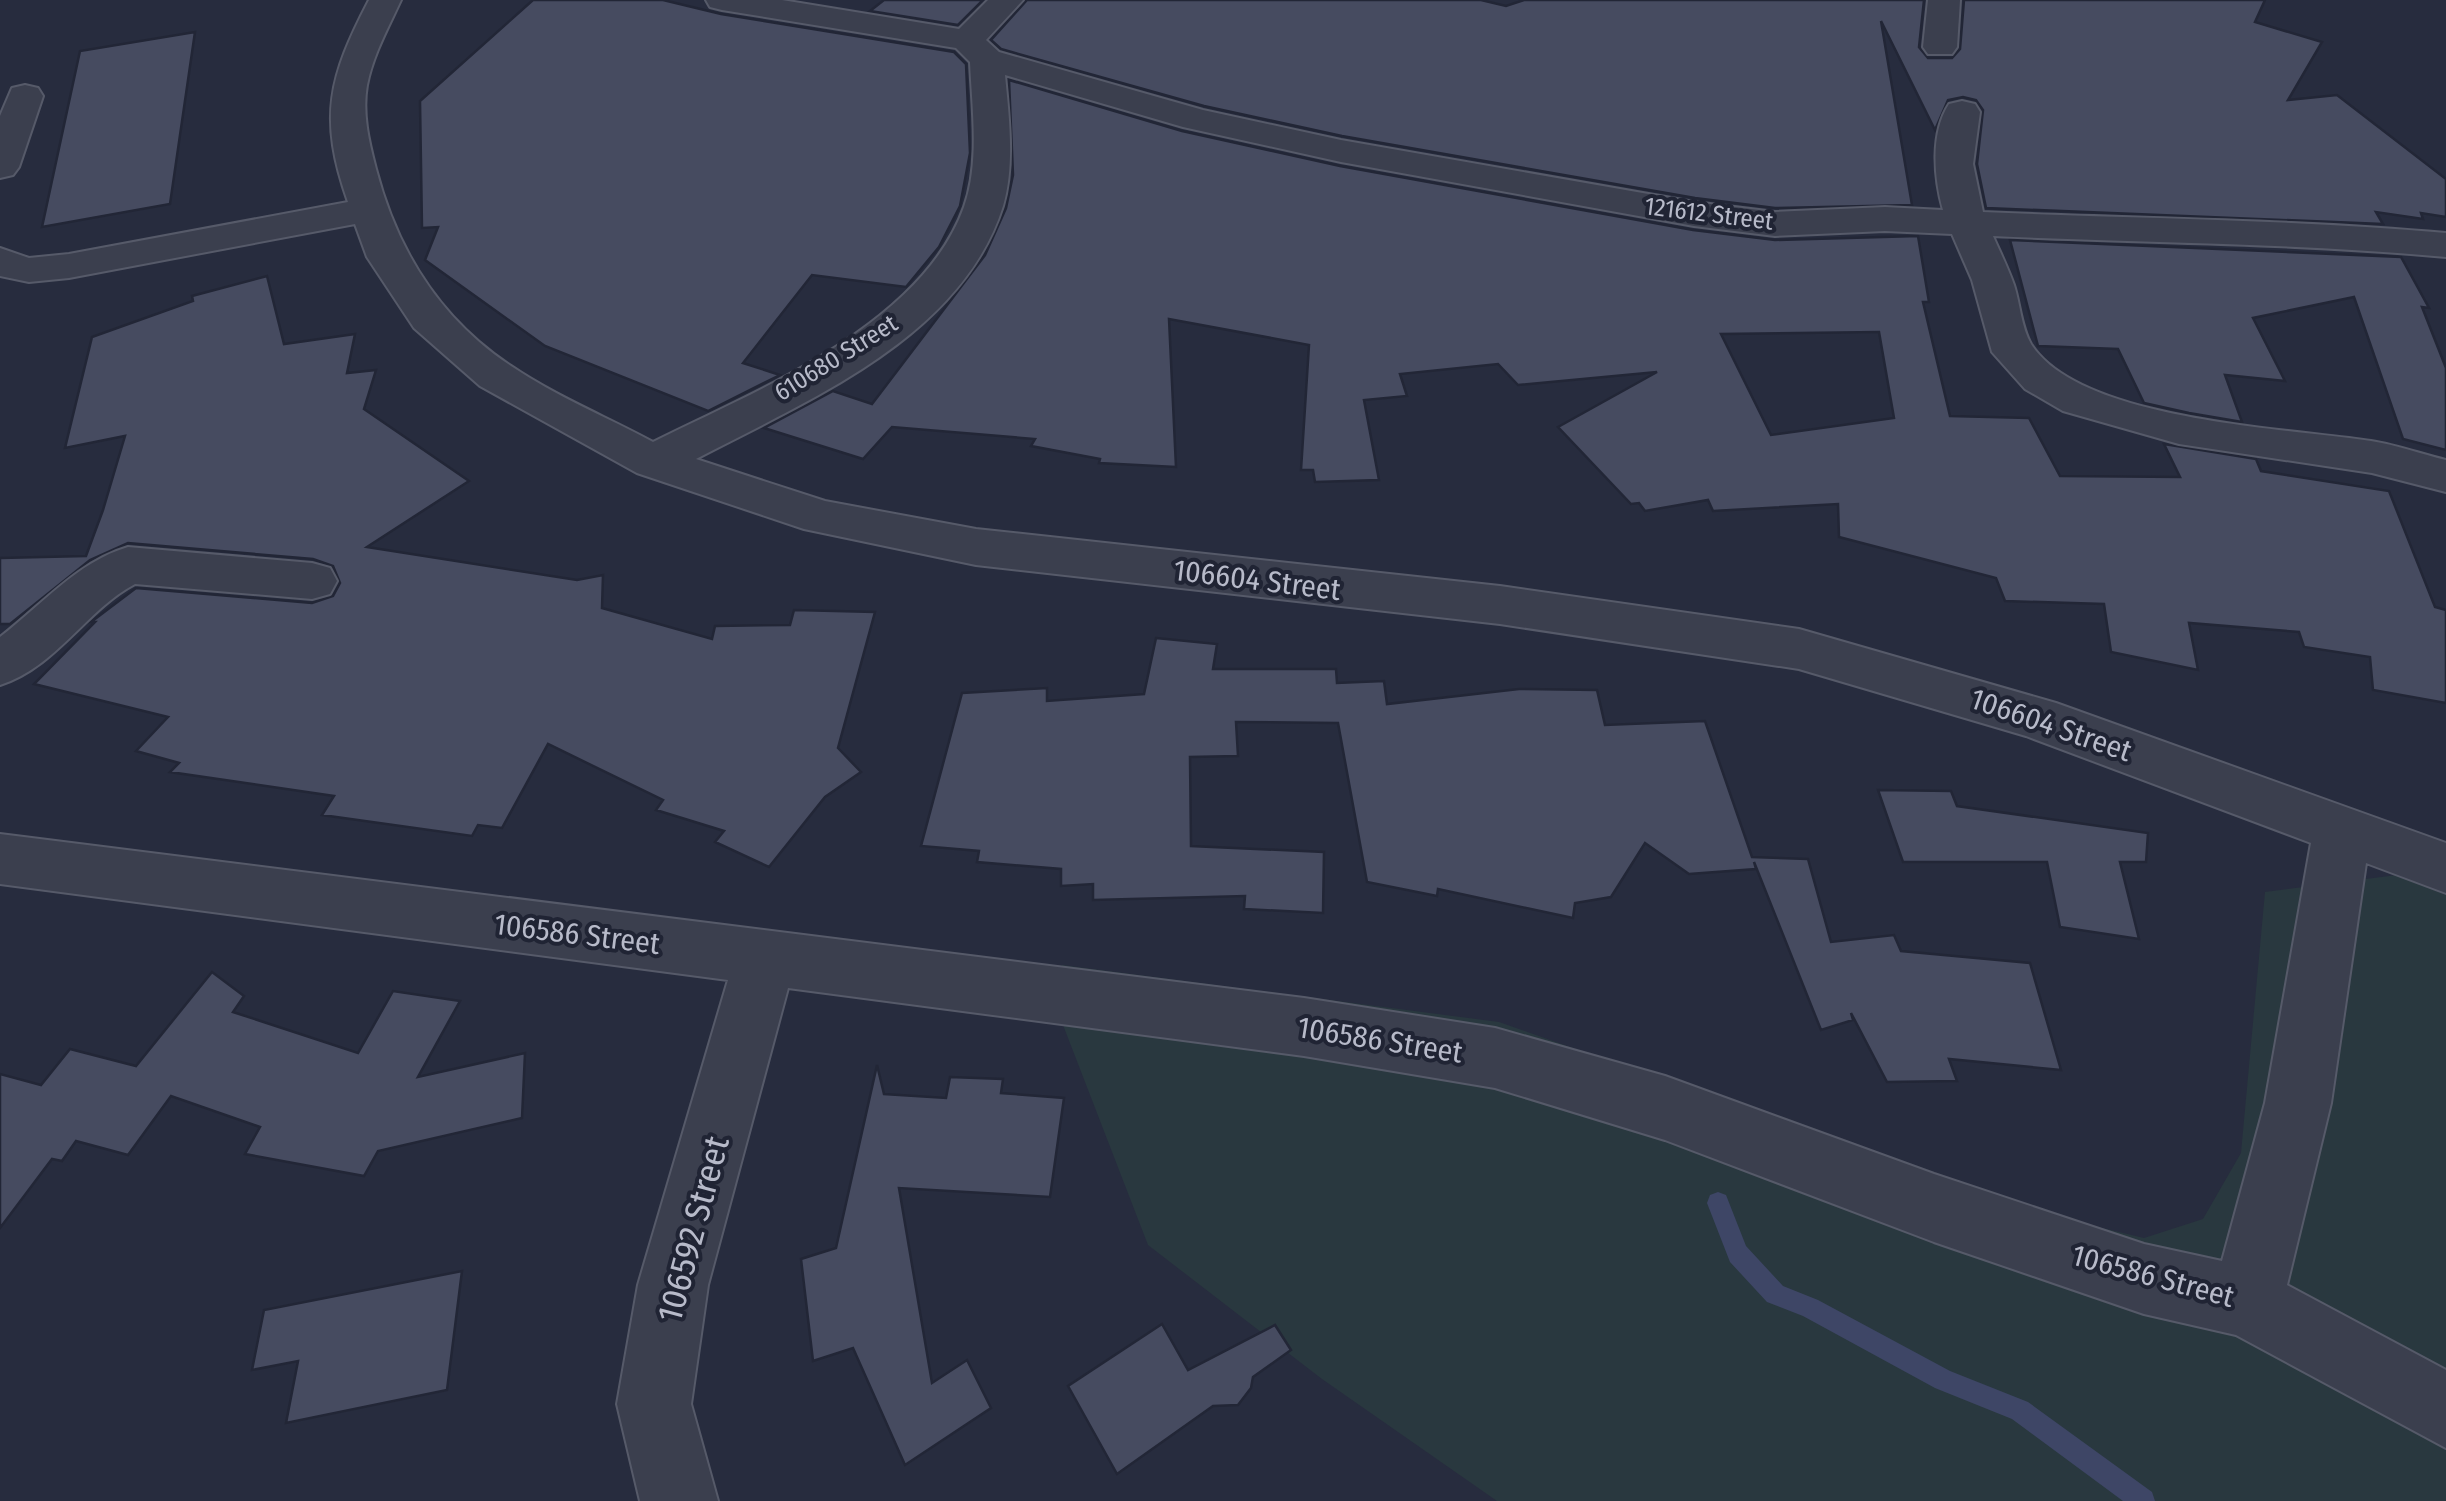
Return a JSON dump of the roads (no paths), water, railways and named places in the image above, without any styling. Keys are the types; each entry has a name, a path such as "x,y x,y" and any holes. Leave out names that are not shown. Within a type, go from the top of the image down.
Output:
{"street":[{"name":"106604 Street","path":"385,0 360,48 348,88 348,131 388,256 429,318 495,376 653,462 822,516 976,547 1500,606 1799,649 2037,718 2446,868"},
{"name":"121612 Street","path":"722,0 977,49 1196,119 1460,175 1694,214 1775,224 1970,222 2196,233 2313,233 2446,245"},
{"path":"977,49 1007,0"},
{"path":"1940,47 1944,0"},
{"name":"610680 Street","path":"653,462 858,350 897,323 954,264 984,205 989,155 977,49"},
{"path":"0,166 24,96"},
{"path":"1962,112 1954,163 1959,196 1999,298 2012,350 2040,378 2086,402 2144,423 2214,438 2375,458 2446,476"},
{"path":"0,260 8,266 29,270 69,266 223,240 370,209"},
{"path":"0,664 62,616 96,582 128,565 312,581"},
{"name":"106586 Street","path":"0,859 1304,1027 1495,1058 1665,1108 1934,1208 2144,1279 2247,1302 2298,1103 2342,828"},
{"name":"106592 Street","path":"679,1501 654,1404 667,1319 673,1285 765,958"},
{"path":"2247,1302 2446,1411"}],"waterway":[{"path":"1718,1203 1738,1254 1775,1294 1810,1308 1943,1380 2020,1410 2143,1501"}]}
